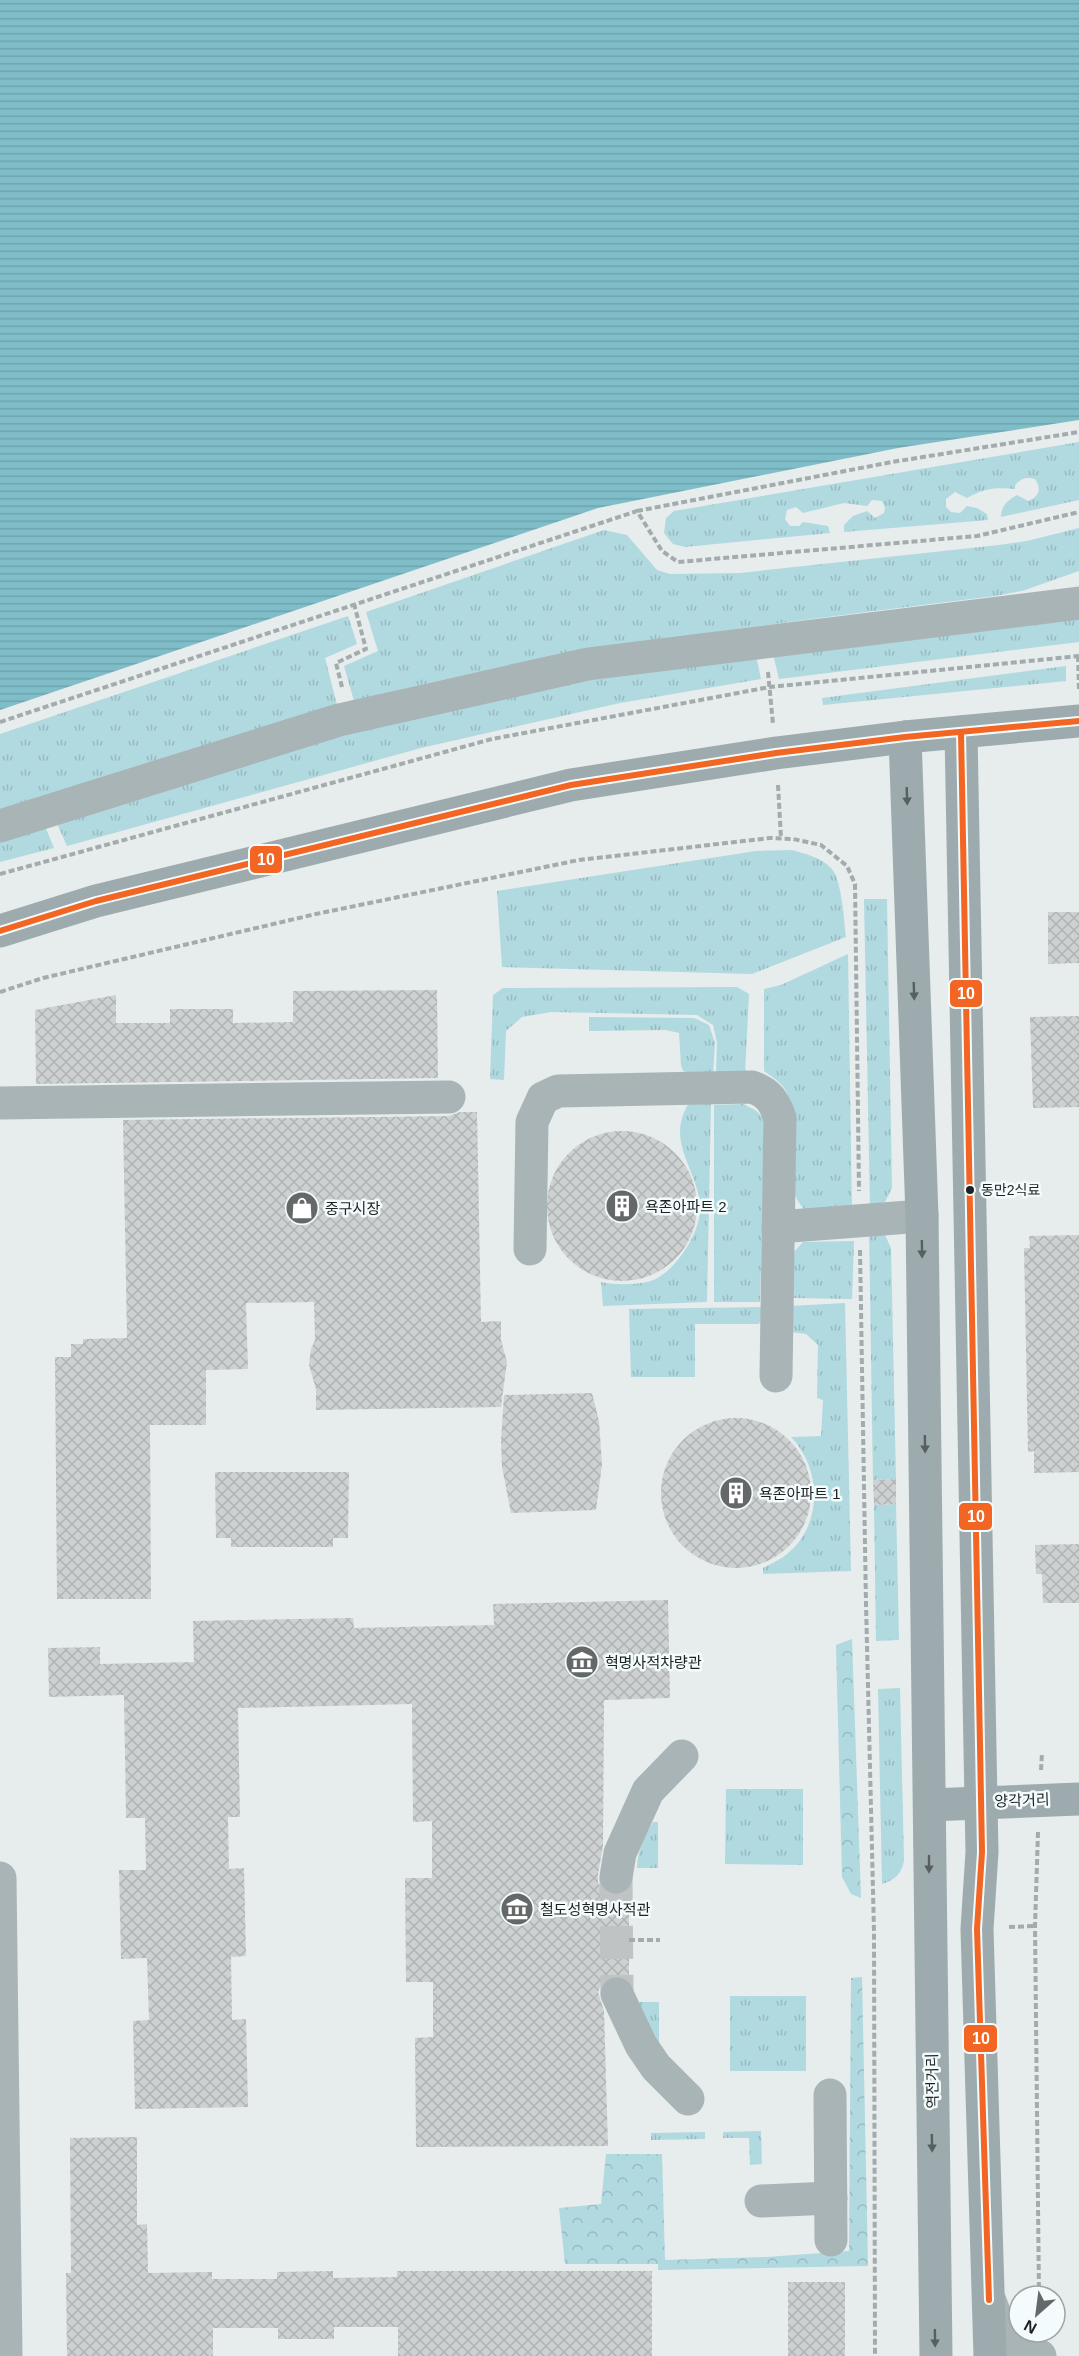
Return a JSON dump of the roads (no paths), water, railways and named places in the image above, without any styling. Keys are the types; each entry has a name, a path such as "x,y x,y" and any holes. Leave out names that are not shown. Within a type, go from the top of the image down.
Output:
{"main road":[{"path":"0,931 96,901 571,785 776,753 905,737 1079,721"},
{"path":"961,732 982,1852 977,1929 990,2356"},
{"name":"역전거리","path":"905,737 922,1216 936,2356"},
{"name":"양각거리","path":"930,1805 1079,1799"}],"street":[{"path":"0,826 350,717 588,664 1076,601"},
{"path":"530,1249 532,1122 543,1098 558,1091 752,1087 764,1091 774,1101 780,1118 776,1376"},
{"path":"0,1103 449,1097"},
{"path":"778,1227 922,1216"},
{"path":"616,1877 620,1854 648,1791 682,1756"},
{"path":"0,1878 6,2356"},
{"path":"617,1994 641,2045 656,2067 688,2099"},
{"path":"830,2095 831,2240"},
{"path":"760,2201 831,2198"},
{"path":"989,2300 1006,2344 1040,2356"}],"tunnel":[{"path":"616,1877 617,1994"}],"place":[{"name":"동만2식료","path":"970,1190"},
{"name":"욕존아파트 2","path":"622,1206"},
{"name":"중구시장","path":"302,1208"},
{"name":"욕존아파트 1","path":"736,1493"},
{"name":"혁명사적차량관","path":"582,1662"},
{"name":"철도성혁명사적관","path":"517,1909"}]}
